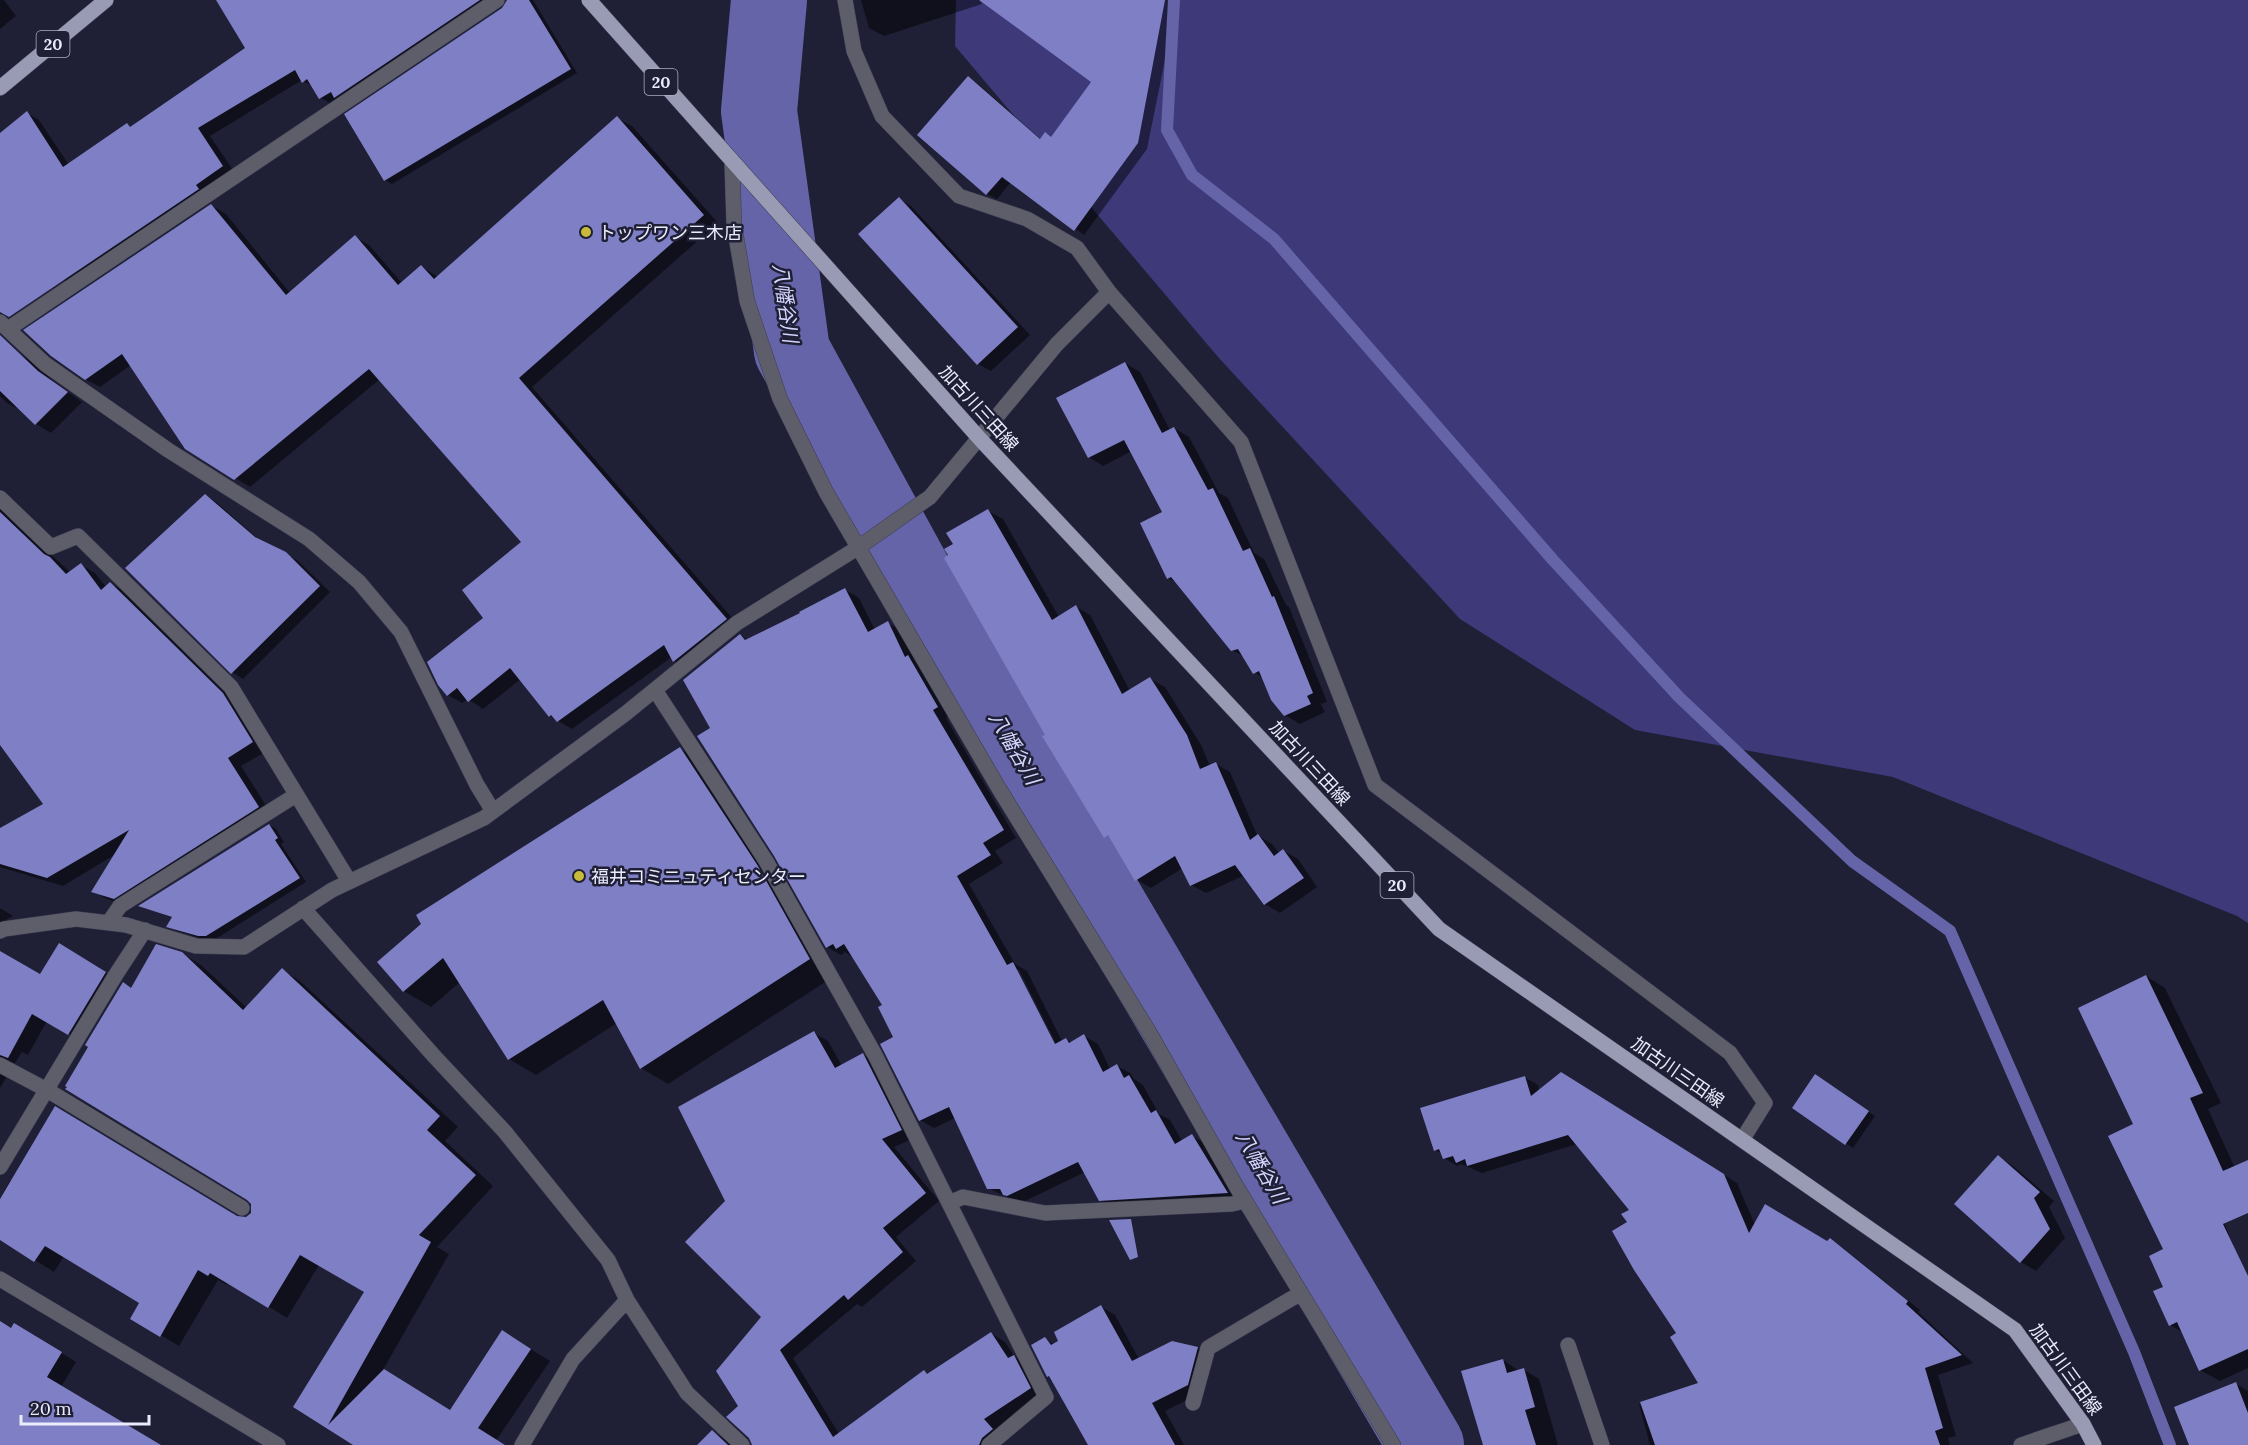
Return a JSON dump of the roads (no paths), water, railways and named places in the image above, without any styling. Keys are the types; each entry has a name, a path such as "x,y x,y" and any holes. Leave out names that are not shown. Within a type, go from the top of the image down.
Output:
{"main road":[{"name":"20","path":"0,88 106,0"},
{"name":"加古川三田線","path":"589,0 980,439 1439,929 2015,1330 2083,1425 2094,1445"}],"street":[{"path":"493,811 477,785 401,632 359,582 309,539 168,450 45,364 4,326 497,0"},
{"path":"845,0 854,51 882,116 958,196 1027,219 1077,248 1109,292 1241,442 1375,785 1730,1053 1764,1103 1742,1140"},
{"path":"732,163 734,225 747,301 780,399 826,492 998,787 1149,1032 1245,1201 1393,1445"},
{"path":"0,931 4,928 76,919 109,922 145,930 196,946 244,947 349,881 484,818 654,690 737,623 859,547 930,497 1057,344 1109,292"},
{"path":"0,498 51,548 78,536 231,687 349,881"},
{"path":"654,690 766,861 875,1055 1046,1397 989,1445"},
{"path":"109,922 120,906 296,795"},
{"path":"303,908 434,1056 505,1132 608,1260 627,1300 687,1393 742,1445"},
{"path":"0,1167 145,930"},
{"path":"0,1065 46,1090 242,1208"},
{"path":"949,1203 963,1197 1045,1213 1232,1204 1245,1201"},
{"path":"0,1279 278,1445"},
{"path":"1193,1403 1208,1348 1301,1293"},
{"path":"522,1445 573,1359 627,1300"},
{"path":"1568,1345 1602,1445"},
{"path":"2021,1445 2083,1425"}],"waterway":[{"name":"八幡谷川","path":"769,0 759,111 792,351 925,594 1426,1445"},
{"path":"1174,0 1167,130 1192,175 1274,239 1553,560 1679,697 1852,861 1950,931 2134,1352 2170,1445"}],"place":[{"name":"トップワン三木店","path":"586,232"},
{"name":"福井コミニュティセンター","path":"579,876"}]}
